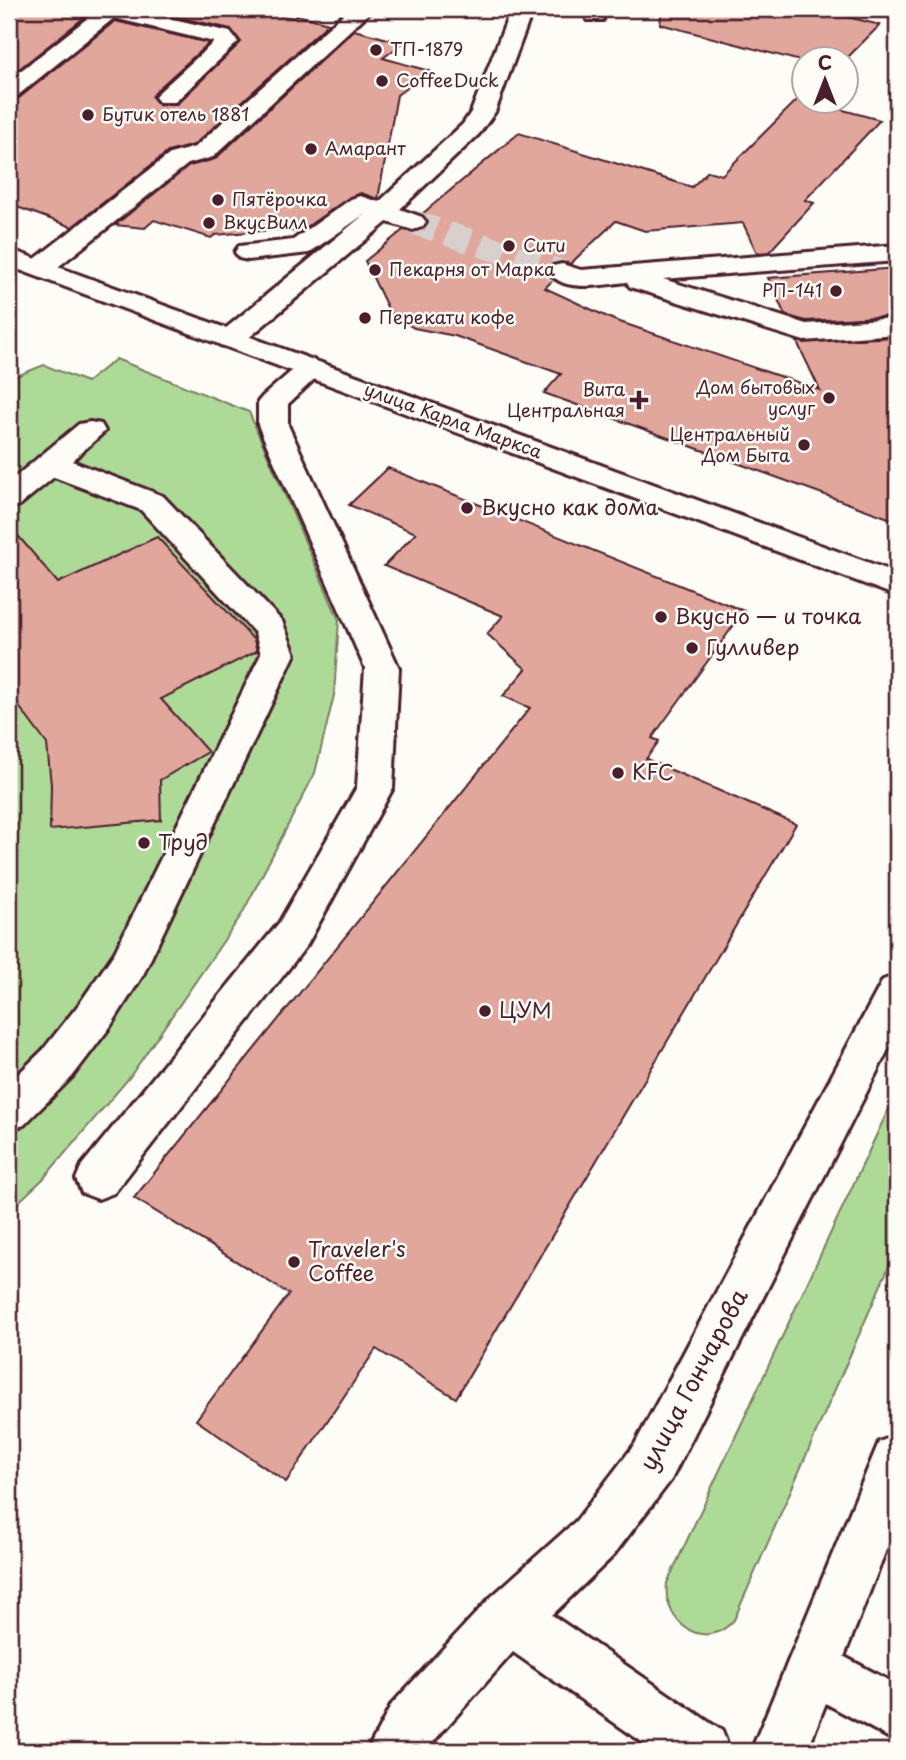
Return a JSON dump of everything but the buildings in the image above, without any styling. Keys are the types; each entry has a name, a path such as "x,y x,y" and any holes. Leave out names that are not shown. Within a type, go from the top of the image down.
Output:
{"main road":[{"path":"149,21 178,9"},
{"path":"40,268 179,159 204,152 362,9"},
{"path":"230,339 390,206 454,147 483,112 522,9"},
{"path":"9,91 105,10 222,37 227,42 167,97"},
{"path":"248,252 300,247 360,204 390,206 419,216"},
{"path":"568,266 578,278 897,253"},
{"name":"улица Карла Маркса","path":"9,257 897,585"},
{"path":"619,275 804,333 897,326"},
{"path":"98,1179 293,934 375,788 382,668 273,425 272,402 311,369"},
{"path":"9,498 90,431"},
{"path":"9,1111 57,1064 95,1015 129,962 278,654 270,629 152,503 50,464"},
{"name":"улица Гончарова","path":"395,1751 411,1723 509,1617 557,1576 594,1539 653,1462 897,992"},
{"path":"779,1751 897,1460"},
{"path":"509,1617 702,1751"},
{"path":"813,1667 897,1714"}],"green space":[{"name":"Труд","path":"116,359 249,412 339,620 334,695 315,773 242,914 129,1078 43,1179 9,1211 9,379 44,365 87,382"},
{"path":"897,1091 897,1248 734,1620 722,1630 698,1634 678,1621 671,1610 667,1583"}],"tunnel":[{"path":"413,222 562,272"}],"place":[{"name":"ТП-1879","path":"376,50"},
{"name":"CoffeeDuck","path":"382,81"},
{"name":"Бутик отель 1881","path":"88,115"},
{"name":"Амарант","path":"311,149"},
{"name":"Пятёрочка","path":"218,200"},
{"name":"ВкусВилл","path":"209,223"},
{"name":"Сити","path":"509,246"},
{"name":"Пекарня от Марка","path":"375,270"},
{"name":"РП-141","path":"836,291"},
{"name":"Перекати кофе","path":"365,318"},
{"name":"Дом бытовых услуг","path":"829,398"},
{"name":"Вита Центральная","path":"639,400"},
{"name":"Центральный Дом Быта","path":"804,445"},
{"name":"Вкусно как дома","path":"467,508"},
{"name":"Вкусно — и точка","path":"661,617"},
{"name":"Гулливер","path":"692,648"},
{"name":"KFC","path":"618,773"},
{"name":"Труд","path":"144,843"},
{"name":"ЦУМ","path":"485,1011"},
{"name":"Traveler's Coffee","path":"294,1262"}]}
